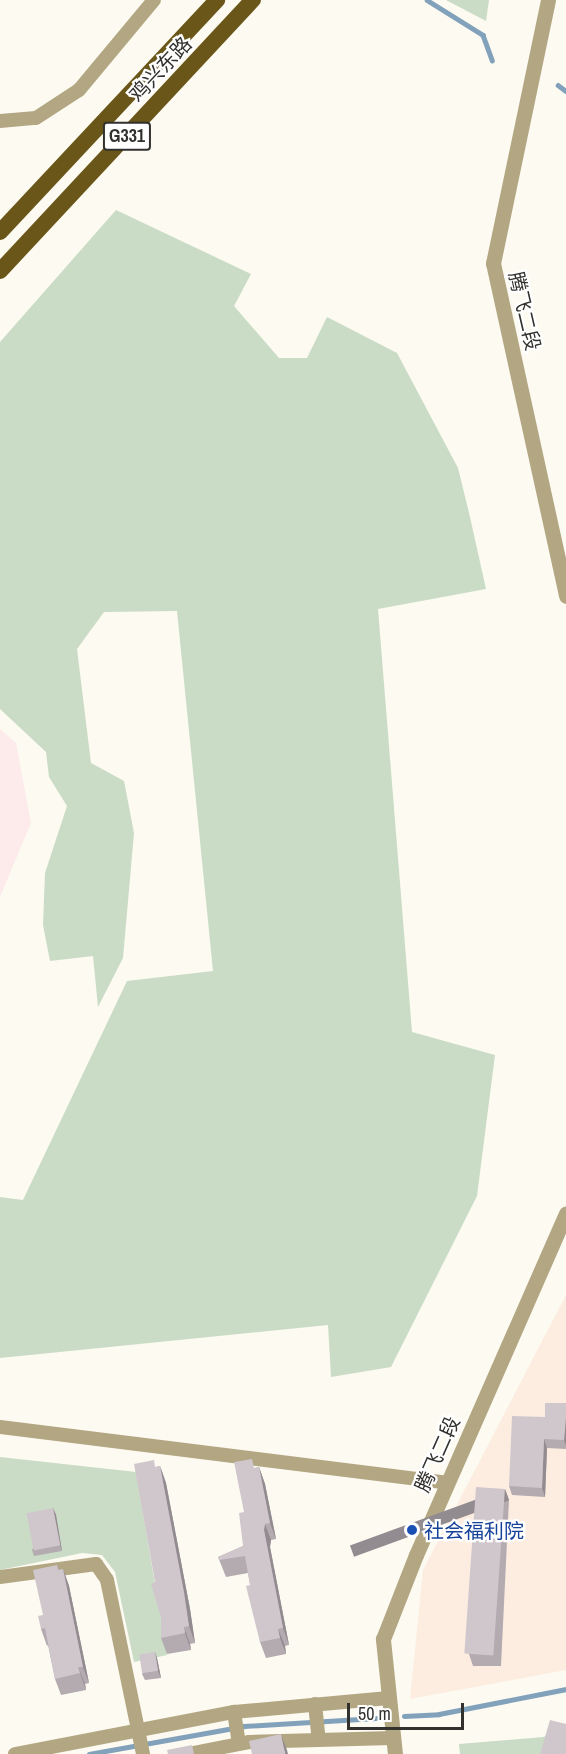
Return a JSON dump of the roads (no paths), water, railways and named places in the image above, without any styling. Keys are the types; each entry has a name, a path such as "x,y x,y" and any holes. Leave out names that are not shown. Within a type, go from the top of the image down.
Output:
{"highway":[{"name":"鸡兴东路","path":"0,231 217,0"},
{"name":"鸡兴东路","path":"0,271 253,0"}],"street":[{"path":"0,122 36,118 79,90 154,0"},
{"name":"腾飞二段","path":"548,0 493,262 566,596"},
{"name":"腾飞二段","path":"395,1754 383,1639 447,1483 566,1214"},
{"path":"0,1426 447,1483"},
{"path":"0,1577 96,1564 107,1580 143,1754"},
{"path":"15,1754 234,1712 388,1698"},
{"path":"315,1704 319,1740"},
{"path":"234,1712 239,1744"},
{"path":"188,1754 239,1744 392,1738"}],"waterway":[{"path":"427,0 483,35 492,60"},
{"path":"558,85 566,91"},
{"path":"404,1716 439,1714 566,1689"},
{"path":"89,1754 244,1726 376,1718"}],"place":[{"name":"社会福利院","path":"412,1530"}]}
